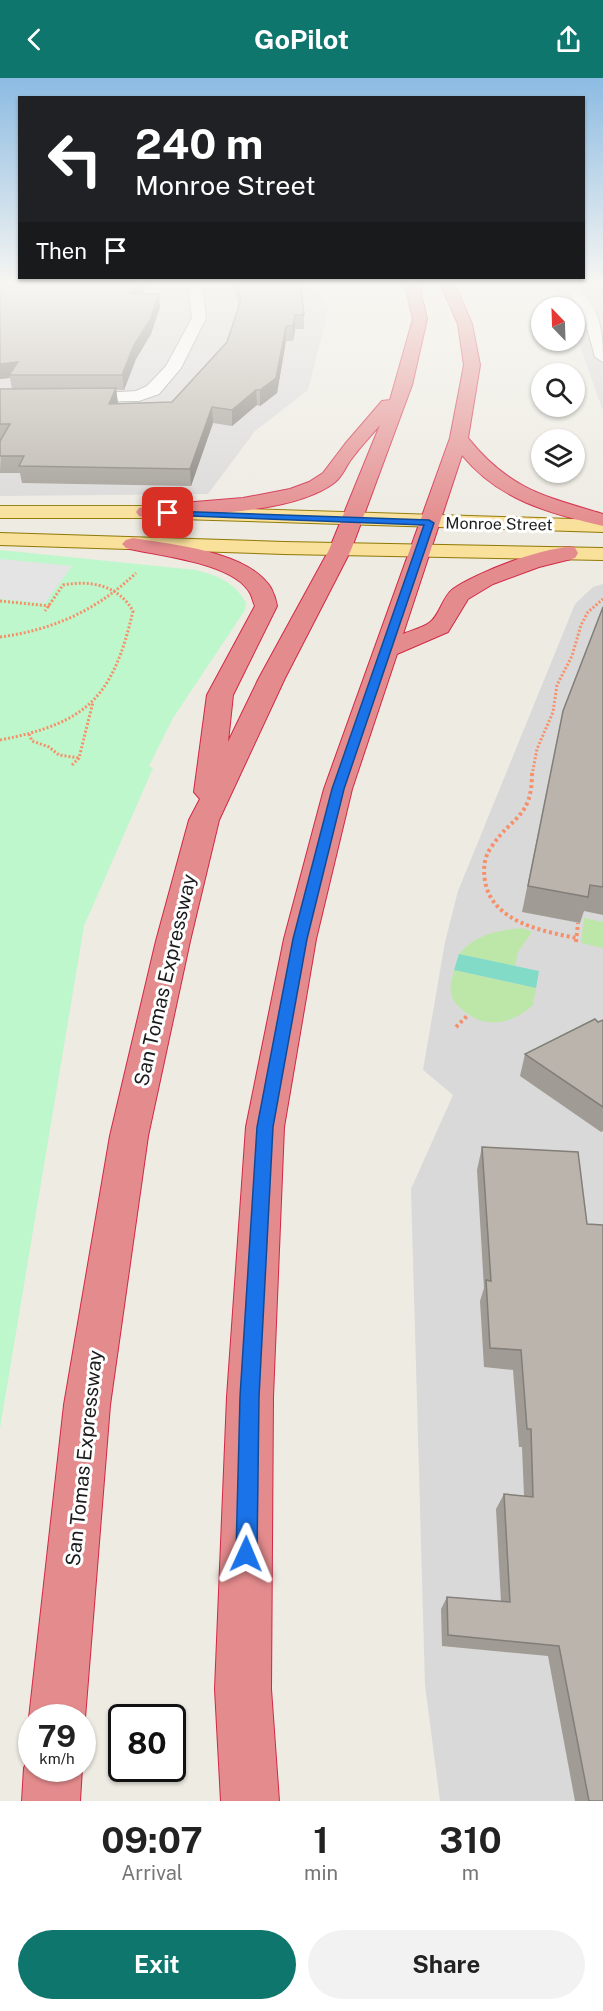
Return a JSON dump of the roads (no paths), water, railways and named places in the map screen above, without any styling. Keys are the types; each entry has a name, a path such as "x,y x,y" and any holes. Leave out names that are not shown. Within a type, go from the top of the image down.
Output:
{"highway":[{"name":"San Tomas Expressway","path":"58,1704 87,1405 129,1136 173,941 204,820 272,678 345,535 404,385 409,365"},
{"path":"250,1801 243,1689 250,1397 265,1127 303,928 338,789 459,438 472,365"},
{"path":"146,512 267,499 306,491 319,485 330,476 404,385"},
{"path":"459,438 477,461 505,485 549,503 603,520"},
{"path":"133,544 231,567 250,577 260,586 265,595 266,606 220,695 204,820"},
{"path":"385,650 440,627 459,595 485,579 531,562 567,553"},
{"path":"51,1801 52,1782"}],"main road":[{"name":"Monroe Street","path":"0,512 146,512 345,535 419,551 603,554"},
{"name":"Monroe Street","path":"0,539 133,544 345,535 429,523 603,526"}],"street":[{"path":"0,398 139,396 153,390 174,365"}]}
